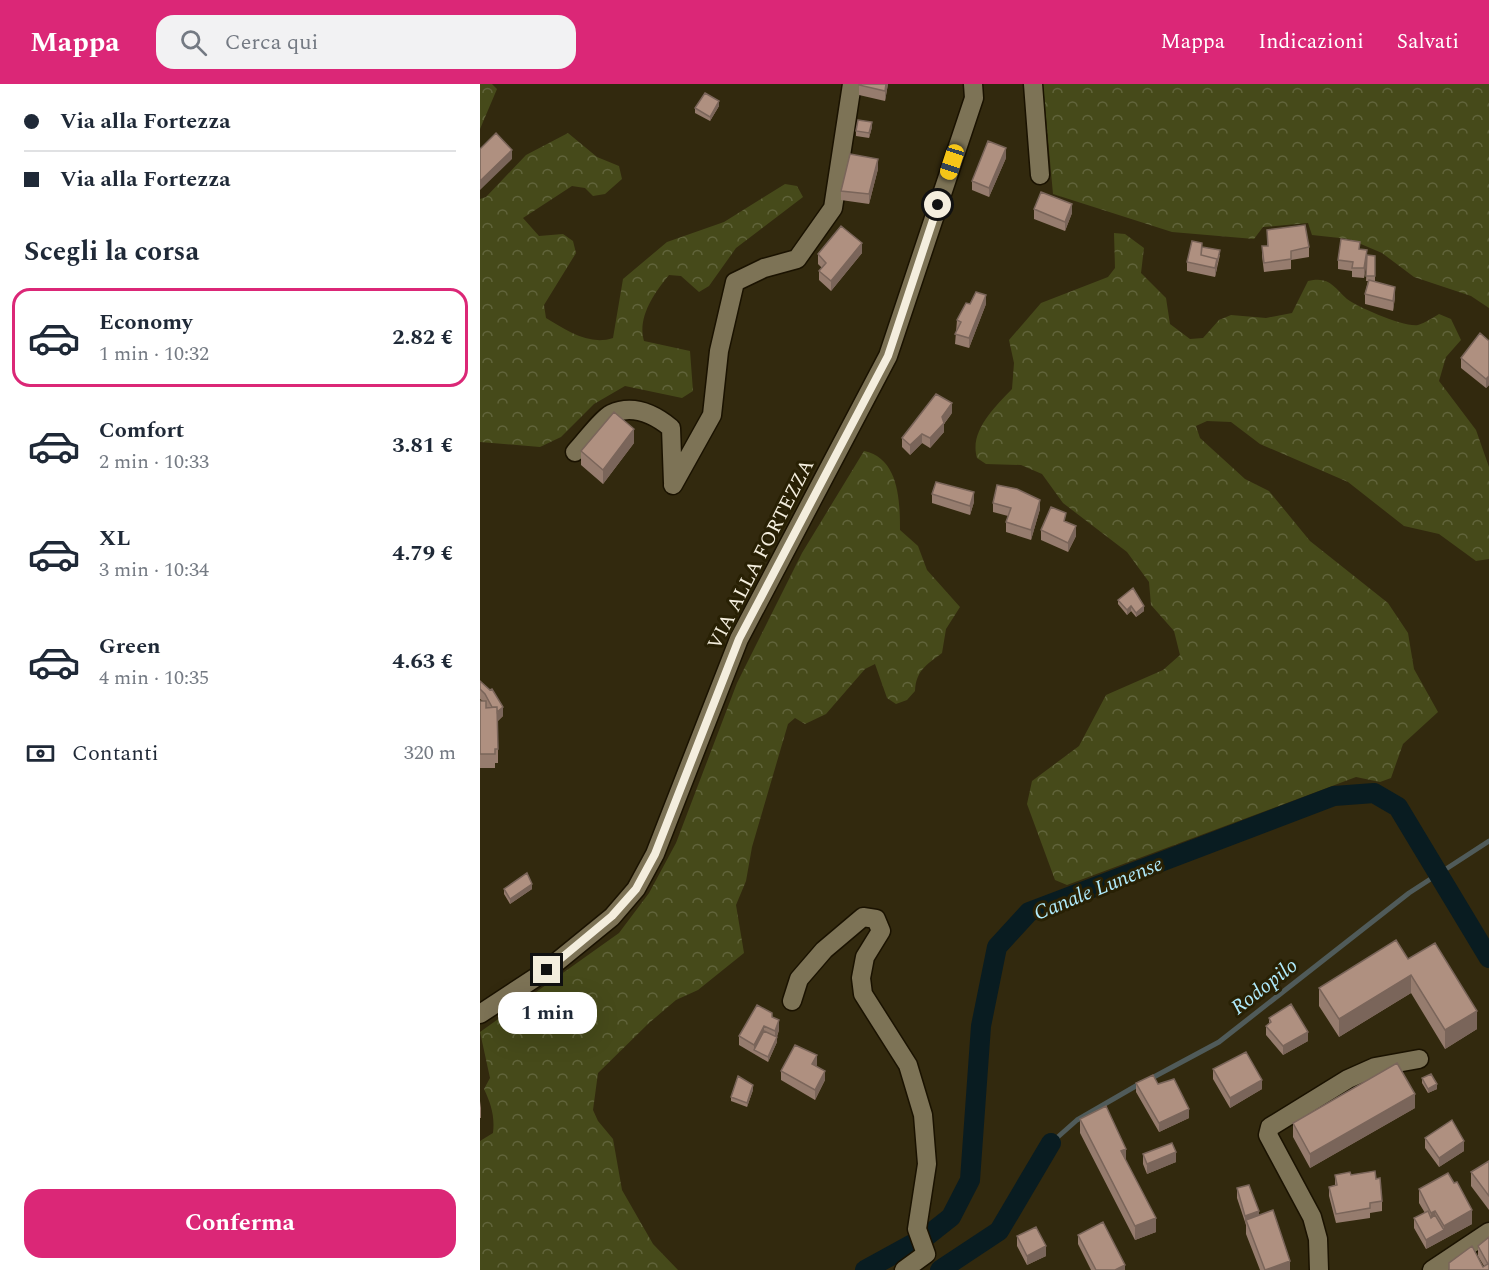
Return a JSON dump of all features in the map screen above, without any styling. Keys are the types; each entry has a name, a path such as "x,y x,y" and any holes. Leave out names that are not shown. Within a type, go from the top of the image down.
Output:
{"street":[{"path":"575,452 610,415 636,411 654,414 671,428 673,485 712,415 718,351 735,282 764,268 797,259 833,207 852,84"},
{"name":"VIA ALLA FORTEZZA","path":"480,1014 547,970 612,916 636,889 655,854 739,639 888,356 974,98 973,84"},
{"path":"1033,84 1040,175"},
{"path":"792,1001 799,979 824,950 863,917 876,919 881,931 865,957 861,978 863,994 908,1065 923,1115 927,1164 921,1199 920,1237 926,1254 904,1270"},
{"path":"1319,1270 1318,1239 1312,1216 1268,1135 1270,1127 1348,1079 1375,1067 1419,1059"},
{"path":"1433,1270 1489,1232"}],"green space":[{"path":"480,84 492,84 497,89 480,129"},
{"path":"1043,84 1489,84 1489,308 1471,296 1414,277 1382,253 1349,239 1312,235 1308,223 1263,227 1254,239 1172,232 1053,194"},
{"path":"568,133 597,157 619,166 622,179 605,194 593,196 585,188 572,186 523,218 539,236 563,234 573,241 576,253 544,305 546,318 578,336 595,340 613,338 623,279 667,242 724,222 785,184 797,186 803,197 736,248 709,286 699,292 681,276 669,275 648,306 642,332 644,341 690,351 693,391 682,398 625,386 594,404 561,437 540,447 480,442 480,199 486,197 526,155"},
{"path":"1114,233 1125,234 1144,248 1141,273 1166,298 1170,324 1190,339 1203,338 1219,320 1231,315 1266,318 1292,313 1308,281 1315,280 1330,283 1347,299 1361,307 1403,323 1418,325 1439,314 1451,319 1461,340 1446,357 1439,381 1476,430 1489,467 1489,559 1476,561 1439,534 1404,526 1348,482 1260,444 1231,422 1207,421 1196,426 1200,438 1245,479 1269,491 1310,541 1388,603 1408,633 1414,669 1438,712 1403,744 1391,778 1380,782 1356,777 1067,885 1055,880 1027,804 1032,781 1079,746 1106,695 1163,670 1180,655 1174,631 1151,605 1149,582 1127,552 1063,503 1042,474 1021,465 986,464 977,458 976,448 977,438 985,420 1012,389 1014,363 1009,340 1041,303 1108,277 1115,268"},
{"path":"864,451 876,455 891,471 898,494 900,530 918,546 927,570 960,607 946,629 942,653 920,673 915,691 907,700 896,704 887,698 875,664 865,669 826,714 805,724 795,718 788,724 752,847 746,881 736,905 744,953 698,990 676,1000 598,1073 593,1110 598,1121 613,1139 622,1190 653,1244 678,1270 480,1270 480,1141 493,1133 493,1121 492,1110 484,1089 490,1078 480,1032 619,933 649,893 676,843 737,683 802,553"}],"building":[{"path":"859,84 886,84 885,91"},
{"path":"705,93 719,101 710,117 695,108"},
{"path":"858,120 872,122 869,133 856,131"},
{"path":"496,133 512,150 480,181 480,149"},
{"path":"988,141 1006,148 989,188 972,181"},
{"path":"850,154 878,159 869,194 841,191"},
{"path":"1041,192 1072,204 1065,222 1034,209"},
{"path":"1305,225 1309,247 1291,251 1291,259 1264,263 1262,246 1268,246 1267,230"},
{"path":"841,226 862,243 831,281 819,271 826,263 818,254"},
{"path":"1341,239 1360,242 1359,249 1367,250 1364,268 1352,268 1353,262 1338,260"},
{"path":"1192,241 1202,243 1201,255 1217,259 1215,268 1187,262"},
{"path":"1202,247 1220,250 1217,263 1217,259 1201,255"},
{"path":"1367,255 1375,256 1375,276 1366,276"},
{"path":"1369,280 1395,287 1393,301 1365,294"},
{"path":"976,292 986,295 969,338 955,334 961,322 957,320 966,303 970,304"},
{"path":"1480,333 1489,341 1489,376 1486,379 1461,358"},
{"path":"936,394 952,403 942,417 944,423 930,438 922,434 910,445 902,438"},
{"path":"614,412 634,429 603,470 581,451"},
{"path":"936,482 974,492 970,506 932,494"},
{"path":"997,485 1017,489 1040,500 1031,530 1006,522 1011,508 993,503"},
{"path":"1051,507 1066,513 1064,521 1076,526 1068,543 1041,530"},
{"path":"1133,588 1144,606 1136,613 1131,606 1127,610 1118,600"},
{"path":"480,681 490,690 492,689 503,707 497,712 497,707 492,707 480,689"},
{"path":"480,701 486,701 486,708 497,707 498,749 495,749 495,754 480,754"},
{"path":"527,873 532,884 510,899 504,889"},
{"path":"1396,940 1408,959 1435,943 1477,1011 1445,1030 1411,975 1339,1019 1319,988"},
{"path":"1291,1004 1308,1032 1283,1046 1266,1026 1271,1022 1269,1018"},
{"path":"757,1005 772,1013 772,1017 779,1020 775,1031 764,1026 754,1045 739,1036"},
{"path":"764,1031 777,1037 768,1057 754,1050"},
{"path":"795,1045 817,1055 812,1064 825,1071 815,1090 781,1071"},
{"path":"1246,1052 1262,1080 1230,1098 1213,1069"},
{"path":"1397,1063 1415,1094 1310,1154 1293,1123"},
{"path":"1431,1074 1437,1084 1428,1089 1422,1078"},
{"path":"1153,1075 1158,1084 1174,1079 1189,1109 1159,1123 1136,1083"},
{"path":"738,1076 753,1085 747,1103 731,1097"},
{"path":"1106,1106 1126,1149 1121,1151 1156,1218 1135,1226 1080,1119"},
{"path":"1452,1120 1464,1141 1439,1158 1425,1138"},
{"path":"1172,1143 1176,1152 1147,1164 1143,1154"},
{"path":"1489,1161 1489,1196 1471,1172"},
{"path":"1375,1171 1376,1179 1380,1178 1382,1201 1370,1203 1370,1208 1336,1214 1329,1187 1337,1185 1335,1175"},
{"path":"1448,1173 1454,1183 1457,1182 1472,1210 1444,1226 1435,1211 1431,1213 1419,1189"},
{"path":"1249,1185 1259,1211 1245,1216 1237,1188"},
{"path":"1273,1210 1290,1261 1265,1270 1246,1220"},
{"path":"1428,1211 1431,1218 1435,1215 1444,1230 1426,1240 1414,1218"},
{"path":"1103,1222 1125,1265 1115,1270 1096,1270 1078,1235"},
{"path":"1036,1227 1046,1246 1027,1256 1017,1236"},
{"path":"1489,1237 1489,1263 1488,1264 1478,1246"},
{"path":"1472,1246 1483,1267 1489,1263 1489,1270 1449,1270 1449,1263"}],"waterway":[{"name":"Canale Lunense","path":"865,1270 927,1236 951,1217 970,1180 981,1026 997,947 1029,912 1334,796 1374,793 1398,807 1489,958"},
{"name":"Rodopilo","path":"1150,1079 1219,1042 1409,893 1489,841"},
{"name":"Rodopilo","path":"1051,1143 1077,1120 1141,1083"},
{"path":"940,1270 999,1231 1051,1143"}],"route":[{"path":"547,970 612,916 636,889 655,854 739,639 888,356 938,205"}]}
